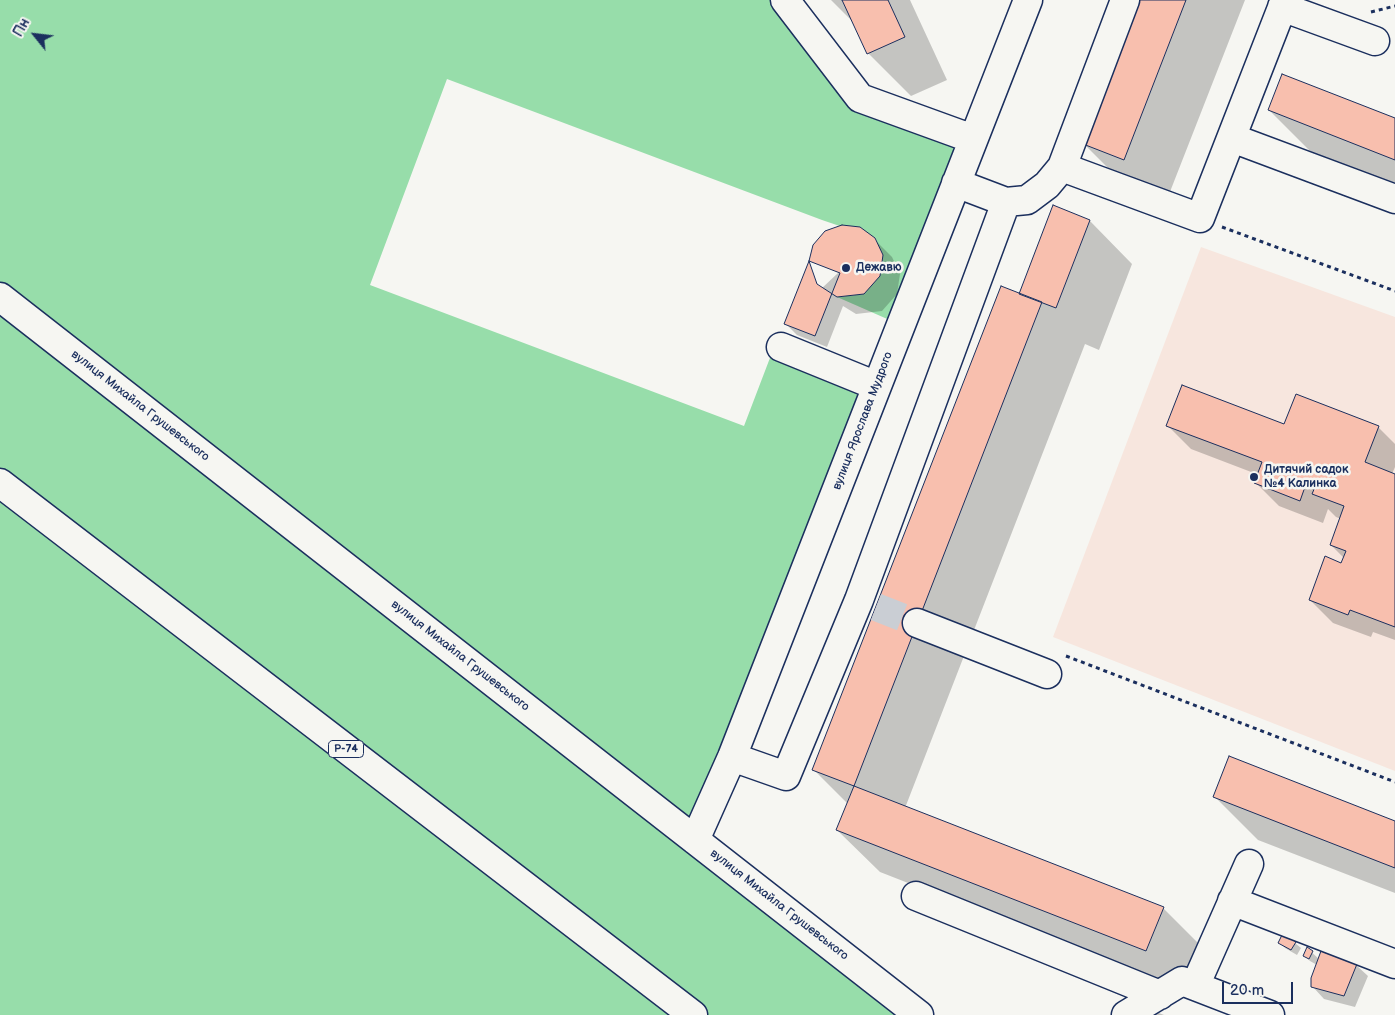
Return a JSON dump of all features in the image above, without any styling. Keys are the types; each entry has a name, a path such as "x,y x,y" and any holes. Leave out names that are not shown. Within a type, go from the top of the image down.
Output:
{"street":[{"path":"785,0 860,98 974,139"},
{"name":"вулиця Ярослава Мудрого","path":"696,840 732,757 1028,0"},
{"path":"956,182 1006,202 1027,200 1046,185 1062,167 1125,0"},
{"path":"1062,167 1200,218 1284,4 1375,40"},
{"path":"1232,138 1395,199"},
{"path":"732,757 786,776 868,604 1006,202"},
{"name":"вулиця Михайла Грушевського","path":"0,296 696,840 910,1012"},
{"path":"781,347 877,386"},
{"name":"Р-74","path":"0,483 693,1015"},
{"path":"917,623 1056,665"},
{"path":"1195,986 1249,864"},
{"path":"916,896 1160,995"},
{"path":"1232,901 1395,964"},
{"path":"1126,1015 1182,981 1270,1015"}],"path":[{"path":"1200,218 1395,291"},
{"path":"1056,665 1395,782"}],"shaded area":[{"name":"Дитячий садок №4 Калинка","path":"1201,247 1395,317 1395,771 1053,637"}],"green space":[{"path":"0,0 785,0 860,98 973,139 901,325 837,297 864,294 883,255 875,238 822,220 447,79 370,285 744,426 773,350 877,386 696,840 919,1015 0,1015"}],"building":[{"path":"842,0 888,0 905,37 867,54"},
{"path":"1139,0 1186,0 1124,160 1083,144"},
{"path":"1282,74 1395,118 1395,160 1268,110"},
{"path":"1053,205 1090,220 1056,308 1019,294"},
{"name":"Дежавю","path":"842,225 860,227 875,238 883,255 880,276 864,294 837,297 817,284 809,261 813,245 825,231"},
{"path":"809,261 840,273 815,336 784,324"},
{"path":"1001,286 1042,302 854,786 812,770"},
{"path":"1182,385 1284,424 1296,394 1379,426 1365,462 1395,474 1395,627 1350,610 1348,615 1309,600 1325,556 1341,563 1346,551 1330,545 1344,506 1312,494 1315,487 1306,484 1300,501 1254,483 1262,462 1166,426"},
{"path":"1229,756 1395,821 1395,868 1213,797"},
{"path":"854,786 1164,907 1146,951 836,830"},
{"path":"1283,933 1296,942 1291,950 1278,943"},
{"path":"1307,947 1313,951 1309,959 1303,956"},
{"path":"1321,951 1357,964 1344,996 1311,987 1311,978"}],"tunnel":[{"path":"876,607 917,623"}],"place":[{"name":"Дежавю","path":"846,268"},
{"name":"Дитячий садок №4 Калинка","path":"1254,477"}]}
